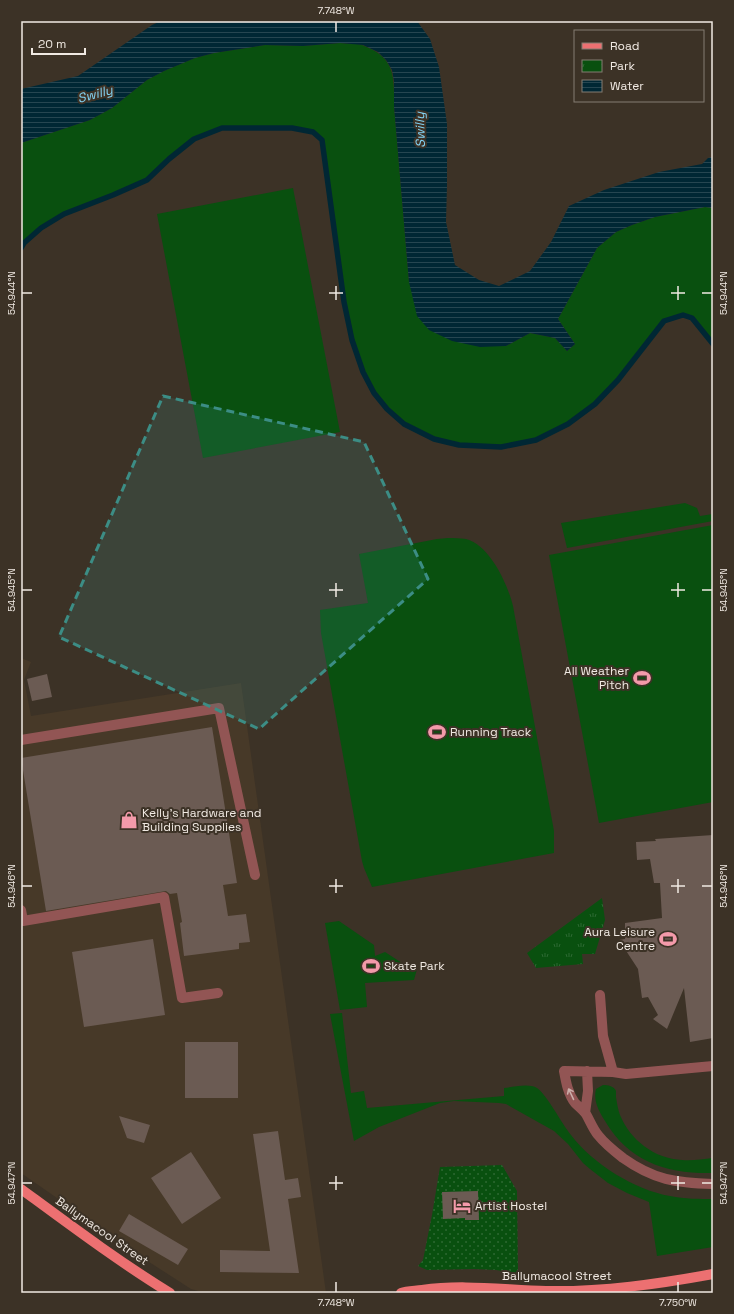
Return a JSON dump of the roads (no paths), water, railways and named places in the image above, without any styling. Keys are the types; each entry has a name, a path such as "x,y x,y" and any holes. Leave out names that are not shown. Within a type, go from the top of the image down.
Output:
{"main road":[{"name":"Ballymacool Street","path":"21,1189 136,1272 170,1293"},
{"name":"Ballymacool Street","path":"400,1293 435,1288 464,1287 546,1291 597,1290 659,1283 713,1274"}],"lane":[{"path":"21,740 219,708 255,875"},
{"path":"21,910 23,921 164,897 182,998 218,994"},
{"path":"600,995 603,1036 613,1072"},
{"path":"713,1066 626,1074 613,1072 564,1071 569,1092 575,1102 585,1113 597,1134 607,1145 633,1165 649,1174 669,1180 689,1184 713,1184"},
{"path":"585,1113 588,1091 587,1072"}],"water":[{"name":"Swilly","path":"161,21 417,21 430,39 439,67 447,124 446,222 455,265 479,280 499,286 530,271 551,242 569,206 604,190 659,172 702,164 708,158 713,157 713,208 705,207 655,217 616,232 597,248 558,319 575,344 567,351 555,338 530,333 506,346 480,347 452,341 429,330 417,316 409,282 392,70 386,60 378,52 363,45 340,43 303,46 265,45 214,53 195,58 147,80 112,108 90,120 21,143 21,89 78,76 152,25"}],"waterway":[{"path":"21,248 24,243 41,228 64,214 147,180 169,159 194,139 222,128 292,128 313,132 322,140 344,302 352,340 363,372 374,393 387,409 404,424 434,439 459,445 501,447 536,440 568,424 595,404 618,380 664,321 683,315 692,318 713,344"}],"place":[{"name":"All Weather Pitch","path":"642,678"},
{"name":"Running Track","path":"437,732"},
{"name":"Kelly's Hardware and Building Supplies","path":"129,820"},
{"name":"Aura Leisure Centre","path":"668,939"},
{"name":"Skate Park","path":"371,966"},
{"name":"Artist Hostel","path":"462,1206"}]}
